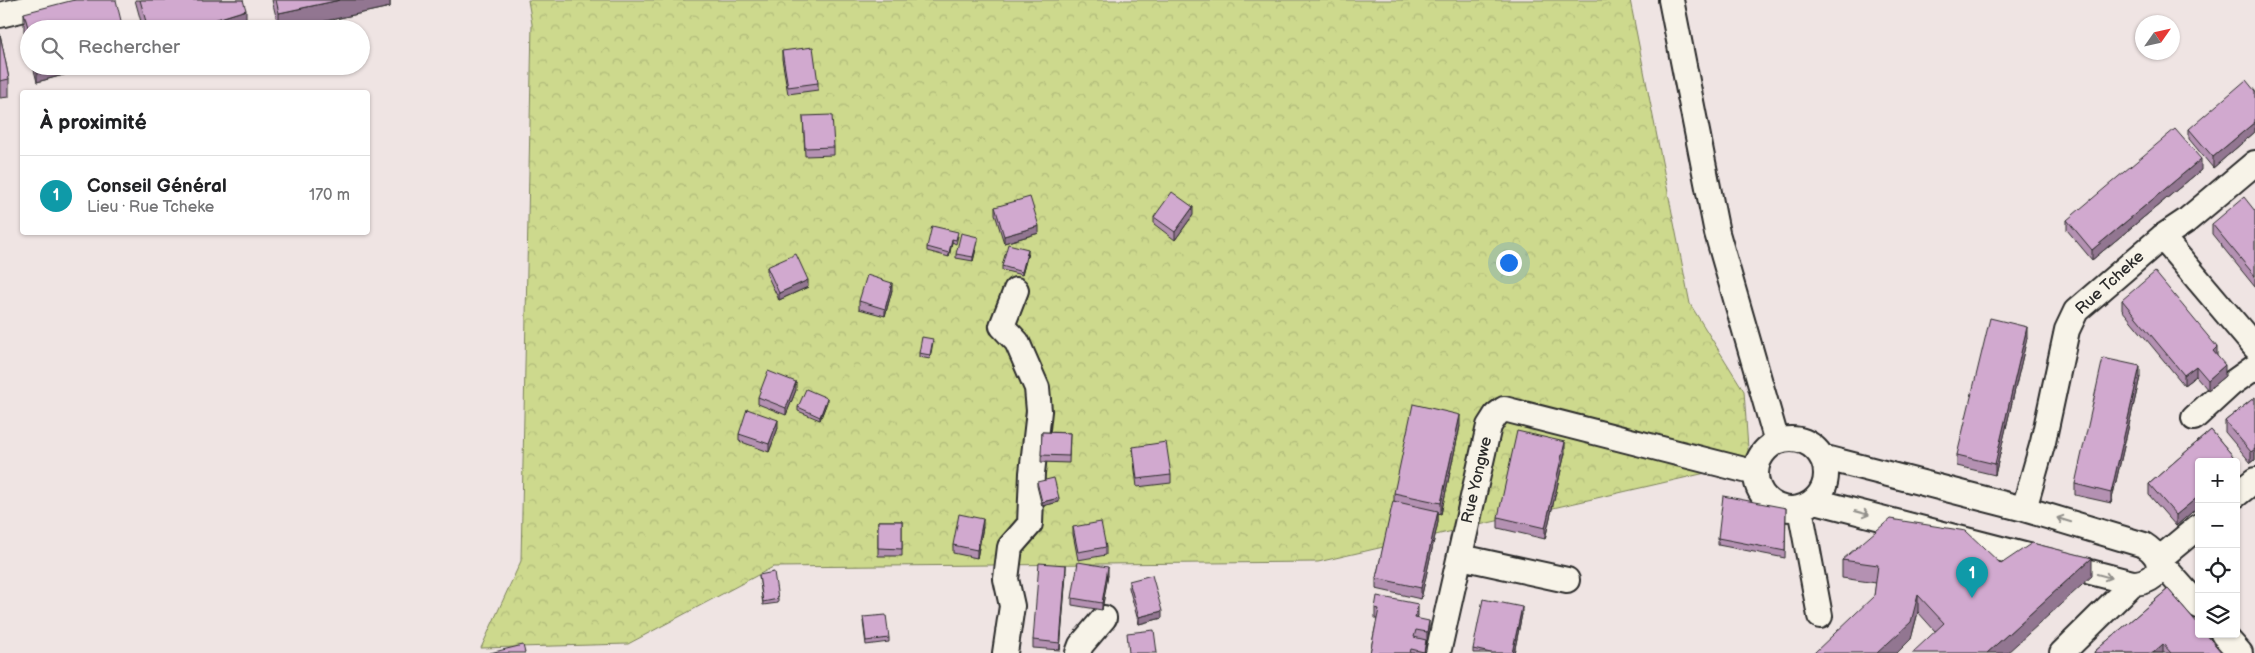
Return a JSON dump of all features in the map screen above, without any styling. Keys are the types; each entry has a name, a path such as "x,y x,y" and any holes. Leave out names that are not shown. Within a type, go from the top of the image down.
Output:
{"street":[{"path":"5,10 61,0"},
{"path":"1671,0 1717,233 1777,442"},
{"name":"Rue Tcheke","path":"2024,509 2043,442 2067,330 2076,311 2162,237 2186,221 2255,163"},
{"path":"2162,237 2255,347"},
{"path":"1006,653 1012,606 1006,579 1010,547 1030,524 1032,473 1039,411 1037,388 1017,342 1002,326 1016,290"},
{"path":"2194,418 2231,384 2255,367"},
{"name":"Rue Yongwe","path":"1438,653 1490,426 1496,415 1504,409 1756,473"},
{"path":"1807,504 1822,492 1826,480 1826,468 1822,457 1814,447 1802,441 1790,439 1777,442 1762,454 1756,473 1758,484 1769,501 1784,508 1807,504 2133,583 2147,582 2154,576 2158,568 2158,560"},
{"path":"1822,457 2024,509 2144,545 2153,551 2158,560 2195,602"},
{"path":"2240,492 2255,480"},
{"path":"1807,504 1820,616"},
{"path":"2158,560 2195,529"},
{"path":"1461,557 1567,580"},
{"path":"2062,653 2133,583"},
{"path":"1078,653 1081,645 1104,618"},
{"path":"2227,638 2240,653"}],"green space":[{"path":"528,0 1630,0 1690,304 1744,391 1749,463 1318,562 773,567 628,644 481,648 521,561 532,24"}],"building":[{"path":"74,0 116,0 121,20 26,20 24,13"},
{"path":"140,0 243,0 246,10 214,20 146,20"},
{"path":"276,0 340,0 279,13"},
{"path":"0,34 9,79 0,81"},
{"path":"813,47 818,83 788,87 782,51"},
{"path":"2246,80 2255,91 2255,122 2213,157 2189,129"},
{"path":"832,115 834,147 805,148 803,116"},
{"path":"2175,129 2201,159 2092,250 2067,220"},
{"path":"1172,192 1193,207 1175,232 1154,217"},
{"path":"1030,197 1039,226 1004,236 995,207"},
{"path":"2244,197 2255,211 2255,276 2212,224"},
{"path":"932,226 958,232 956,240 952,239 949,253 927,247"},
{"path":"961,233 978,237 973,257 956,254"},
{"path":"1008,244 1028,249 1022,272 1002,266"},
{"path":"796,254 808,280 779,293 767,267"},
{"path":"2155,272 2217,347 2213,351 2225,365 2208,380 2196,366 2184,375 2122,300"},
{"path":"867,275 892,283 885,309 859,301"},
{"path":"1990,318 2027,327 1995,464 1957,455"},
{"path":"922,337 933,339 930,355 919,353"},
{"path":"2103,358 2140,366 2111,493 2075,484"},
{"path":"768,371 796,382 786,408 758,397"},
{"path":"806,389 827,398 820,417 798,407"},
{"path":"2255,397 2255,449 2251,452 2225,421"},
{"path":"1413,404 1460,415 1441,503 1394,493"},
{"path":"747,409 778,420 769,444 739,434"},
{"path":"2211,430 2235,458 2195,458 2195,499 2176,515 2149,484"},
{"path":"1517,431 1565,442 1545,528 1498,517"},
{"path":"1042,432 1070,433 1069,456 1041,455"},
{"path":"1166,442 1171,475 1137,479 1133,447"},
{"path":"1054,478 1059,498 1042,502 1037,482"},
{"path":"1723,496 1786,508 1785,551 1718,538"},
{"path":"1393,501 1438,511 1421,588 1376,578"},
{"path":"959,514 983,519 977,550 953,545"},
{"path":"1890,519 1966,531 2001,564 2032,543 2092,558 1987,653 1912,653 1944,623 1918,595 1911,622 1877,653 1814,653 1874,596 1878,565 1842,560"},
{"path":"878,521 902,521 902,549 878,548"},
{"path":"1101,522 1106,547 1078,552 1073,527"},
{"path":"1078,562 1108,567 1102,603 1072,598"},
{"path":"1039,563 1066,565 1060,643 1033,640"},
{"path":"774,572 778,599 763,602 759,575"},
{"path":"1152,575 1162,611 1139,617 1129,581"},
{"path":"2168,589 2195,620 2195,638 2209,638 2222,653 2171,653 2163,644 2153,653 2094,652"},
{"path":"1377,596 1418,604 1415,618 1429,621 1427,632 1416,630 1414,637 1426,640 1424,652 1411,649 1410,653 1370,653 1379,609 1375,608"},
{"path":"1483,599 1522,607 1512,653 1491,653 1473,649"},
{"path":"886,615 889,638 866,641 863,617"},
{"path":"1154,630 1157,653 1129,653 1127,633"},
{"path":"523,645 525,653 490,653"}],"place":[{"name":"Conseil Général","path":"1972,598"}]}
